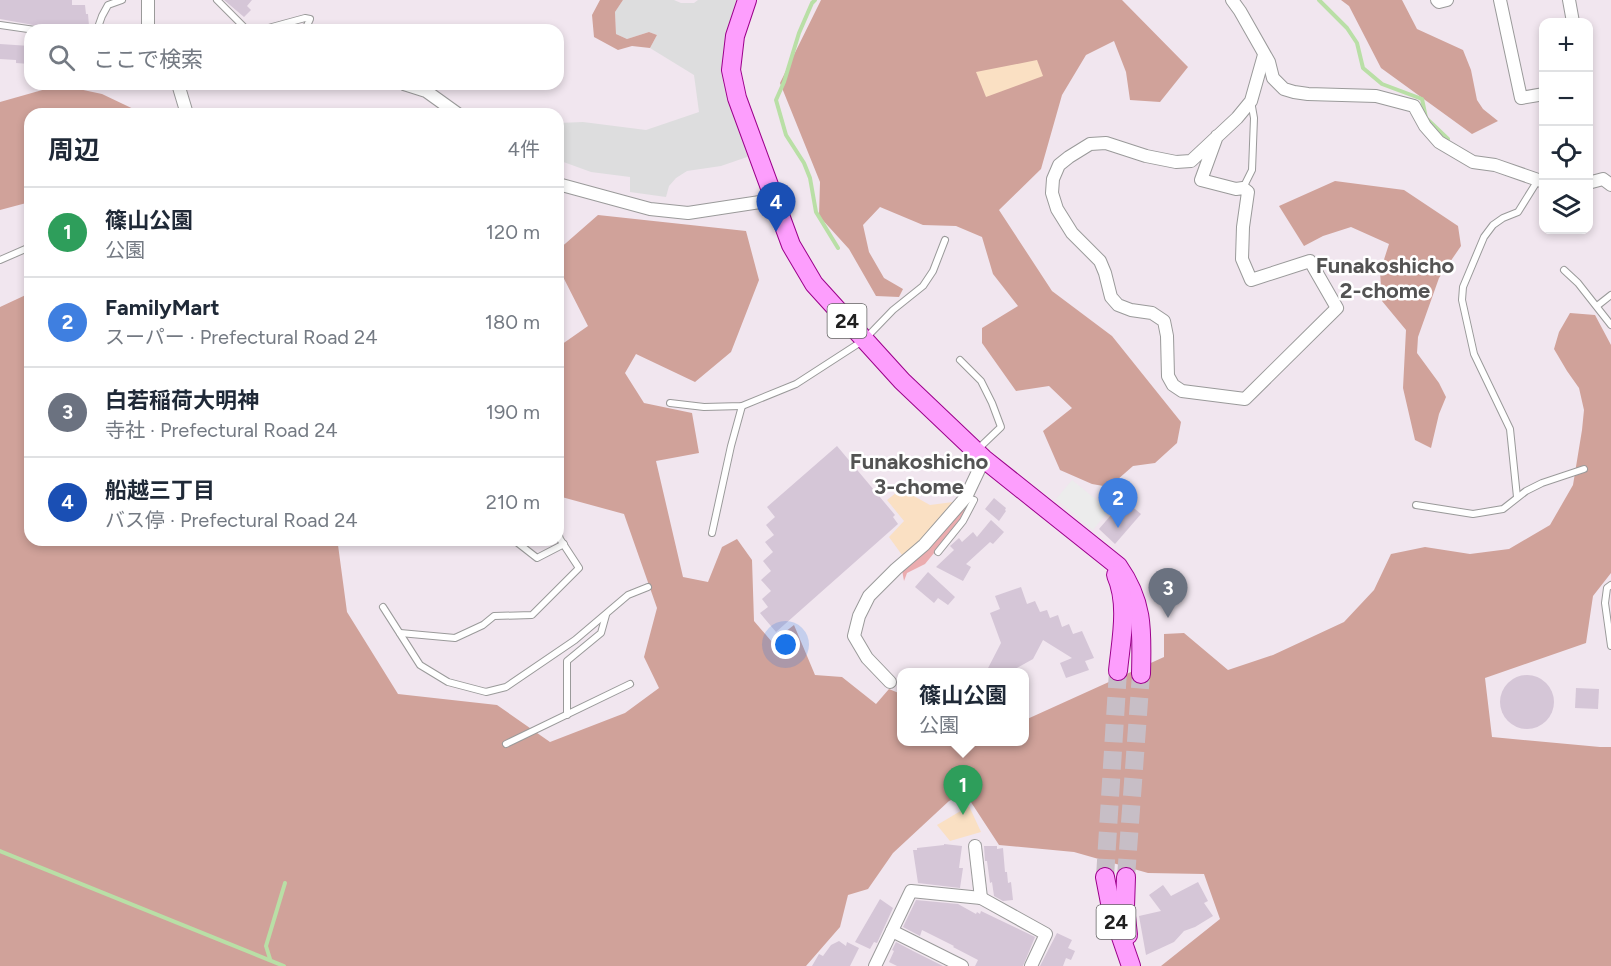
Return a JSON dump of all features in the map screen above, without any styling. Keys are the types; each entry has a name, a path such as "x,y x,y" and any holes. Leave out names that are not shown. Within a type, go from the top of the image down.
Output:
{"main road":[{"name":"24","path":"747,0 735,36 731,69 737,98 791,245 814,284 902,381 980,456 1118,566 1127,579 1141,616 1141,674"},
{"name":"24","path":"1108,557 1122,594 1123,614 1118,671"},
{"name":"24","path":"1105,877 1111,908 1132,966"},
{"name":"24","path":"1126,877 1125,906 1132,966"}],"street":[{"path":"148,0 148,24"},
{"path":"1232,0 1269,62 1273,78 1284,89 1308,94 1376,96 1414,106 1425,126 1439,142 1473,162 1495,165 1539,180"},
{"path":"1437,0 1439,2 1447,0"},
{"path":"1500,0 1521,98 1539,95"},
{"path":"1569,0 1573,18"},
{"path":"1217,136 1201,180 1236,189 1243,188 1248,192 1243,227 1242,259 1251,280 1310,261 1337,308 1245,399 1182,391 1173,384 1168,376 1167,336 1164,321 1152,313 1131,310 1118,305 1111,297 1100,261 1072,233 1057,209 1052,193 1053,179 1059,165 1090,144 1106,143 1146,156 1176,162 1191,160 1217,136 1237,118 1251,101 1264,54"},
{"path":"180,90 185,108"},
{"path":"423,90 450,108"},
{"path":"1593,182 1603,179 1611,185"},
{"path":"564,186 650,209 688,213 760,202 773,196"},
{"path":"890,682 867,658 854,636 859,616 869,596 924,545 966,497 980,456"},
{"path":"975,846 981,898"},
{"path":"875,966 911,891 981,898 1046,934 1031,966"},
{"path":"892,931 957,965"}],"lane":[{"path":"99,24 108,2 122,0"},
{"path":"217,0 241,24"},
{"path":"284,24 305,18 310,19 308,24"},
{"path":"0,25 24,28"},
{"path":"1243,188 1252,170 1254,118 1251,101"},
{"path":"1517,497 1510,429 1474,354 1462,300 1463,287 1484,237 1493,225 1518,212 1539,184"},
{"path":"670,403 704,407 742,406 796,384 864,340 903,302 914,295 933,271 945,240"},
{"path":"0,260 24,250"},
{"path":"1564,270 1578,283 1611,325"},
{"path":"1597,306 1611,295"},
{"path":"960,360 981,381 1001,427 980,456"},
{"path":"712,533 742,406"},
{"path":"1416,505 1473,514 1503,508 1526,491 1542,483 1584,469"},
{"path":"938,552 946,545 963,521 974,500 966,497"},
{"path":"399,633 455,638 483,625 494,616 532,615 579,568 564,544"},
{"path":"522,546 537,558 560,546"},
{"path":"1611,585 1607,588 1605,603 1611,646"},
{"path":"383,608 420,665 448,682 486,692 506,687 575,640 628,595 648,587"},
{"path":"567,715 567,660 601,633 606,614"},
{"path":"506,744 630,684"}],"shaded area":[{"path":"600,0 623,0 615,12 616,34 627,39 649,32 657,35 650,48 632,46 618,50 594,37 592,15"},
{"path":"623,0 674,0 681,3 694,3 698,0 740,0 733,19 750,156 721,166 687,171 669,186 666,197 630,192 630,177 591,172 564,162 564,123 583,122 646,130 699,112 694,75 650,48 657,35 649,32 627,39 616,34 615,12"},
{"path":"821,0 1122,0 1188,67 1160,102 1130,100 1126,72 1114,41 1086,55 1062,95 1041,169 999,210 1052,291 1112,336 1181,422 1177,443 1155,463 1133,466 1109,487 1092,484 1060,470 1043,431 1072,408 1049,386 1016,391 982,343 982,328 1018,306 993,274 982,237 956,226 923,225 880,207 863,225 869,252 884,278 903,289 899,297 876,296 849,249 819,216 820,182 780,83"},
{"path":"1341,0 1402,0 1417,29 1463,50 1471,70 1477,100 1483,109 1498,121 1472,134 1381,68 1349,6"},
{"path":"1037,60 1043,76 986,97 976,72"},
{"path":"42,90 83,90 102,94 131,108 24,108 24,204 0,210 0,102"},
{"path":"1335,181 1404,190 1458,226 1461,246 1439,278 1418,337 1417,353 1439,383 1446,397 1439,414 1431,448 1415,440 1403,388 1406,330 1382,301 1380,272 1389,244 1351,227 1323,236 1304,246 1279,206"},
{"path":"598,215 746,231 759,280 731,352 695,382 636,354 625,373 644,403 692,413 699,453 656,461 683,577 708,582 722,547 737,539 752,560 754,621 772,642 794,625 815,675 842,677 876,704 889,689 897,692 897,746 1029,746 1029,718 1164,657 1164,634 1184,633 1228,670 1273,655 1344,622 1374,590 1391,554 1425,547 1470,554 1509,549 1550,525 1573,485 1584,410 1579,388 1554,349 1559,332 1570,313 1595,315 1611,345 1611,573 1593,596 1586,643 1485,678 1492,737 1611,747 1611,966 1161,966 1220,919 1204,874 1148,873 1074,852 999,845 965,793 949,801 893,853 868,889 848,895 840,927 806,966 0,966 0,307 24,296 24,546 338,546 347,612 398,694 497,705 550,742 625,713 659,688 644,657 657,608 624,514 564,498 564,343 588,326 564,279 564,245"},
{"path":"1072,480 1109,510 1093,530 1056,499"},
{"path":"901,489 930,505 953,502 918,543 902,555 889,537 904,521 887,500"},
{"path":"970,500 957,525 925,564 907,573 904,581 902,570 948,527"},
{"path":"969,806 981,832 950,841 937,825"}],"building":[{"path":"0,0 72,0 72,5 85,5 89,24 28,24 0,19"},
{"path":"224,0 252,0 247,6 251,10 244,17"},
{"path":"0,44 24,46 24,64 16,63 16,60 0,59"},
{"path":"837,446 895,515 893,517 898,524 776,632 760,613 768,607 762,599 771,591 761,580 771,571 763,561 773,552 765,542 774,535 766,525 775,517 767,507"},
{"path":"994,498 1006,508 999,521 985,509"},
{"path":"1124,500 1141,514 1115,544 1099,529"},
{"path":"991,520 1004,532 993,544 990,542 966,564 971,567 963,581 936,567 954,550 950,546 959,538 962,542 973,532 977,537"},
{"path":"928,572 955,597 948,605 938,598 934,603 915,587"},
{"path":"1021,587 1027,604 1035,601 1040,612 1047,610 1050,618 1058,615 1062,627 1069,624 1073,634 1082,631 1094,658 1085,661 1089,670 1066,678 1060,663 1072,658 1043,640 1033,659 1017,668 988,668 1001,643 990,613 1000,609 995,596"},
{"path":"1527,675 1537,677 1546,683 1552,692 1554,702 1552,712 1546,721 1537,727 1527,729 1517,727 1508,721 1502,712 1500,702 1502,692 1508,683 1517,677"},
{"path":"1576,688 1599,689 1598,709 1575,708"},
{"path":"944,844 962,846 959,868 963,868 960,888 918,883 913,850"},
{"path":"984,846 1003,848 1005,872 1007,872 1008,883 1011,882 1013,900 1003,901 994,896 987,861 985,861"},
{"path":"1198,882 1208,901 1204,903 1213,916 1184,931 1174,942 1146,955 1139,916 1161,911 1149,895 1163,885 1171,896"},
{"path":"880,899 893,908 877,943 874,942 870,949 855,942"},
{"path":"916,900 958,904 976,914 977,912 980,914 981,911 1035,937 1023,966 975,966 978,960 954,946 922,930 920,936 903,927"},
{"path":"1057,933 1072,940 1068,948 1075,951 1071,960 1066,958 1063,966 1040,966"},
{"path":"839,941 846,946 847,942 859,948 850,966 812,966 819,954 823,956 831,945"},
{"path":"896,942 943,966 897,966 889,962"}],"waterway":[{"path":"815,0 799,33 776,100 786,135 804,163 810,178 816,212 838,248"},
{"path":"1319,0 1347,28 1357,43 1363,68 1382,84 1422,99 1426,118 1448,139"},
{"path":"0,851 284,966"},
{"path":"270,959 266,946 285,883"}],"tunnel":[{"path":"1105,877 1118,671"},
{"path":"1126,877 1141,674"}],"place":[{"name":"船越三丁目","path":"776,232"},
{"name":"FamilyMart","path":"1118,528"},
{"name":"白若稲荷大明神","path":"1168,618"},
{"name":"篠山公園","path":"963,815"}],"district":[{"name":"Funakoshicho 2-chome","path":"1385,278"},
{"name":"Funakoshicho 3-chome","path":"919,474"}]}
